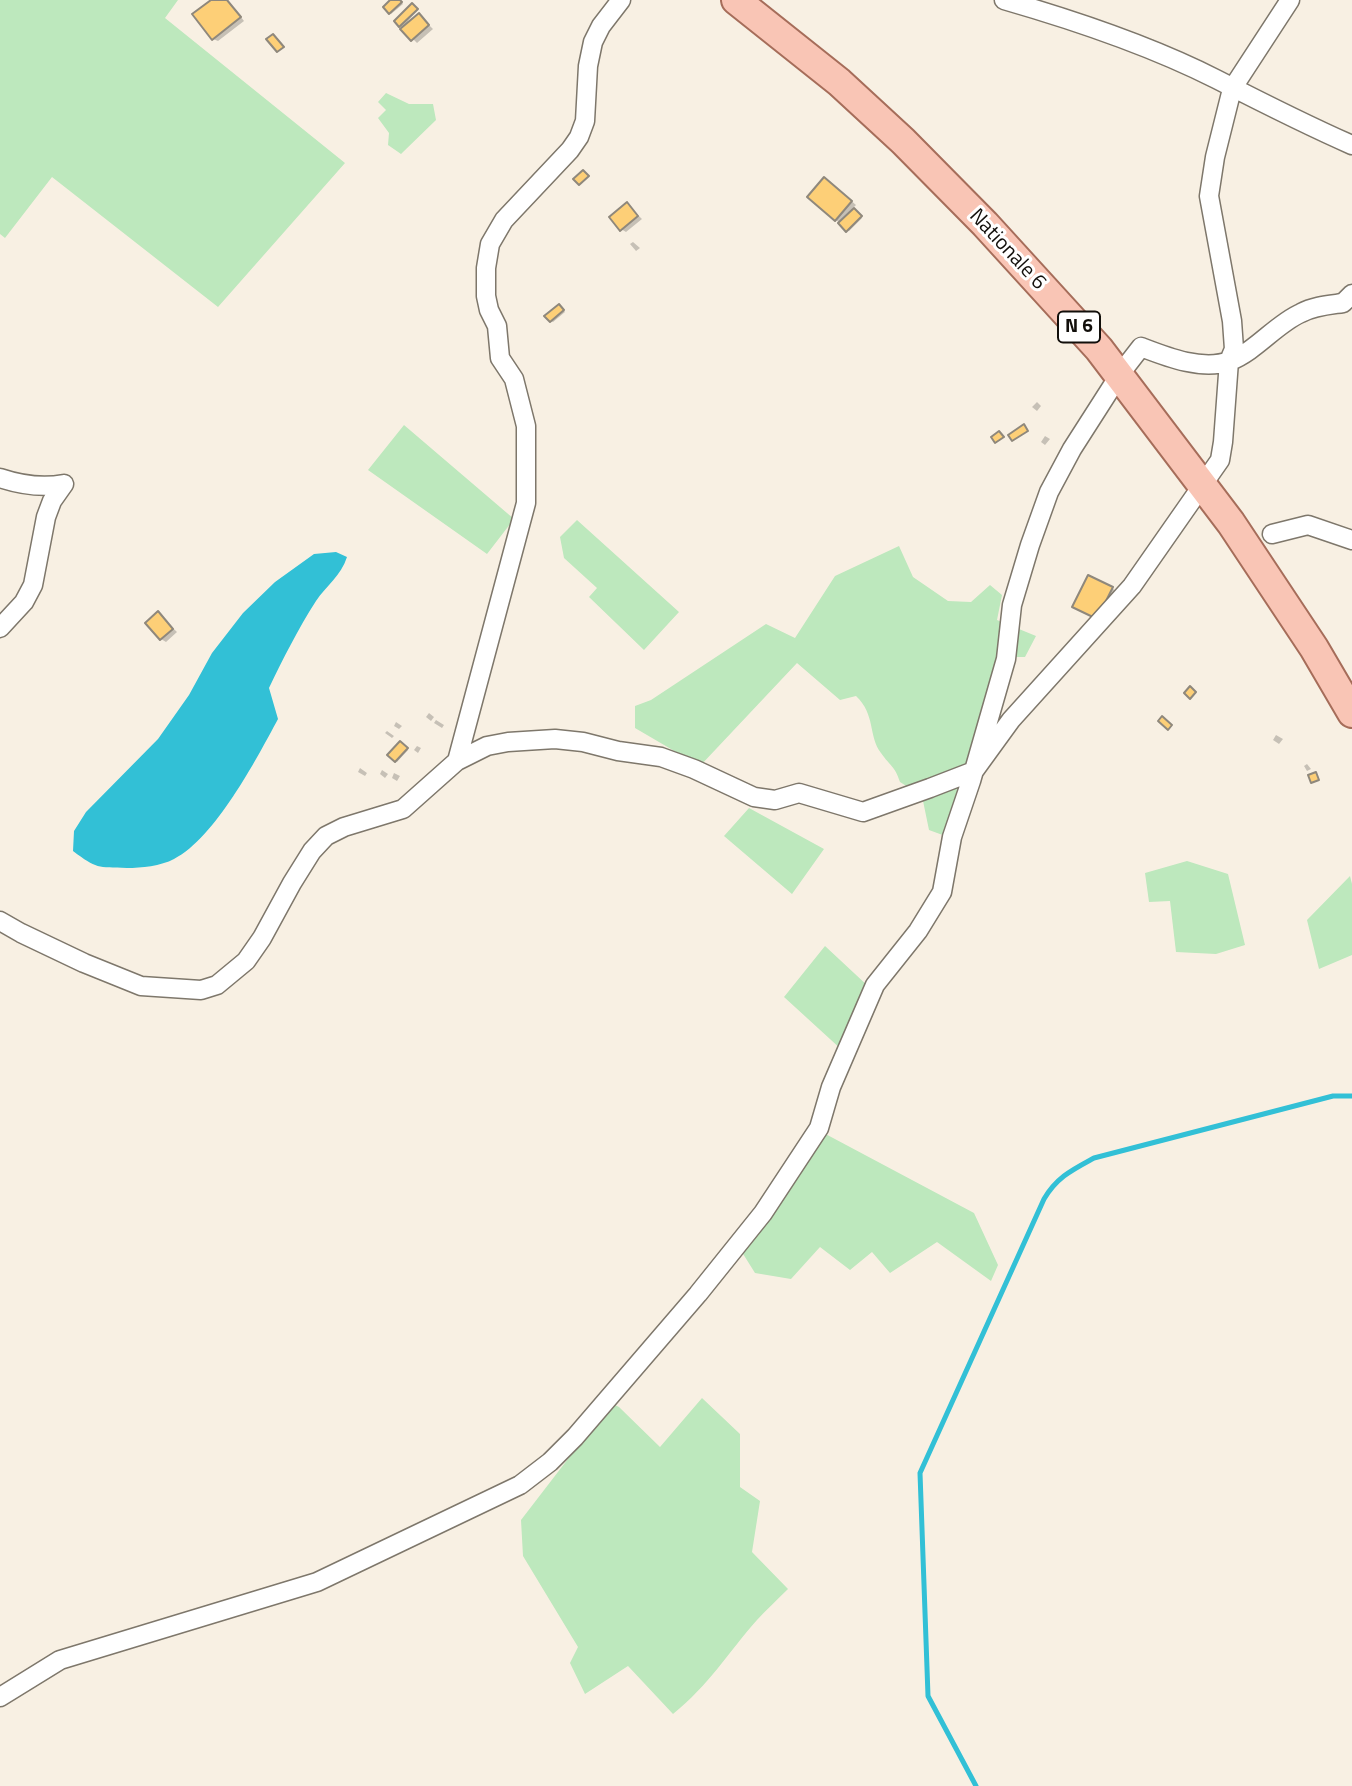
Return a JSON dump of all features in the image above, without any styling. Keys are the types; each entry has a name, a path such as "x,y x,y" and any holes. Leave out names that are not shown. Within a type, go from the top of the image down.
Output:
{"main road":[{"name":"Nationale 6","path":"736,0 821,66 903,141 985,224 1120,374 1203,483 1306,636 1352,713"}],"street":[{"path":"457,761 526,503 526,426 514,379 500,358 497,326 486,296 486,268 491,244 504,220 570,150 579,136 585,121 588,66 593,42 601,26 621,0"},
{"path":"1004,0 1098,28 1216,79 1352,145"},
{"path":"0,921 83,963 141,986 201,990 217,985 246,961 312,851 326,836 344,827 402,809 457,761 486,746 508,742 555,739 583,742 675,761 754,797 775,800 799,793 863,812 974,771 1011,720 1132,586 1220,460 1229,361 1234,349 1232,321 1209,196 1215,157 1232,89 1290,0"},
{"path":"0,1697 60,1660 317,1582 520,1485 550,1462 583,1429 763,1213 819,1128 831,1087 875,985 918,931 942,892 952,837 1006,659 1012,605 1045,505 1072,449 1120,374 1141,347 1175,360 1199,364 1229,361 1301,313 1349,302"},
{"path":"0,478 36,486 64,484 52,501 46,517 33,585 24,602 0,628"},
{"path":"1272,534 1308,525 1352,540"}],"green space":[{"path":"0,0 178,0 165,18 345,163 218,307 52,177 5,238 0,234"},
{"path":"386,93 409,104 433,104 436,120 401,154 388,145 389,133 378,118 386,110 378,102"},
{"path":"404,425 514,519 487,554 368,470"},
{"path":"577,520 679,612 644,650 589,597 597,588 564,558 560,537"},
{"path":"899,546 913,577 948,601 971,602 990,585 1002,595 997,620 1036,636 1025,657 1010,657 948,837 929,830 922,796 900,782 877,746 867,711 856,696 840,700 797,663 700,766 635,728 635,706 651,700 766,624 795,638 835,576"},
{"path":"749,808 824,849 792,894 724,836"},
{"path":"1187,861 1228,874 1245,945 1216,954 1176,952 1170,901 1149,902 1145,873"},
{"path":"1350,876 1352,955 1319,969 1307,920"},
{"path":"825,946 869,987 842,1050 784,997"},
{"path":"818,1130 974,1213 998,1265 991,1281 937,1242 890,1273 872,1252 850,1270 820,1247 791,1279 755,1273 740,1249"},
{"path":"702,1398 740,1434 740,1487 760,1501 752,1552 788,1589 757,1620 697,1692 673,1714 628,1666 585,1694 570,1663 578,1647 523,1556 521,1520 611,1403 619,1407 660,1447"}],"water":[{"path":"336,552 347,557 344,564 309,612 269,688 278,719 233,796 204,834 174,859 145,867 98,866 73,851 74,831 86,812 158,739 189,695 212,653 243,613 275,582 314,554"}],"building":[{"path":"211,0 227,0 241,17 212,40 192,14"},
{"path":"390,0 402,2 389,14 383,7"},
{"path":"412,3 418,9 399,27 394,21"},
{"path":"419,13 429,25 411,41 400,29"},
{"path":"273,34 284,47 277,52 266,39"},
{"path":"583,170 589,176 579,185 573,179"},
{"path":"824,177 852,201 835,221 807,197"},
{"path":"627,202 638,216 620,231 609,217"},
{"path":"854,208 862,216 846,232 838,223"},
{"path":"559,304 564,310 550,322 544,316"},
{"path":"1024,424 1028,431 1012,441 1008,435"},
{"path":"999,431 1004,437 995,443 991,437"},
{"path":"1088,575 1113,587 1097,619 1072,607"},
{"path":"158,611 173,629 160,640 145,623"},
{"path":"1190,686 1196,692 1190,699 1184,693"},
{"path":"1162,716 1172,725 1168,730 1158,721"},
{"path":"400,741 408,748 395,762 387,755"},
{"path":"1316,772 1319,780 1311,783 1308,775"}],"waterway":[{"path":"976,1786 928,1696 920,1473 1044,1199 1072,1170 1094,1158 1333,1096 1352,1096"}]}
